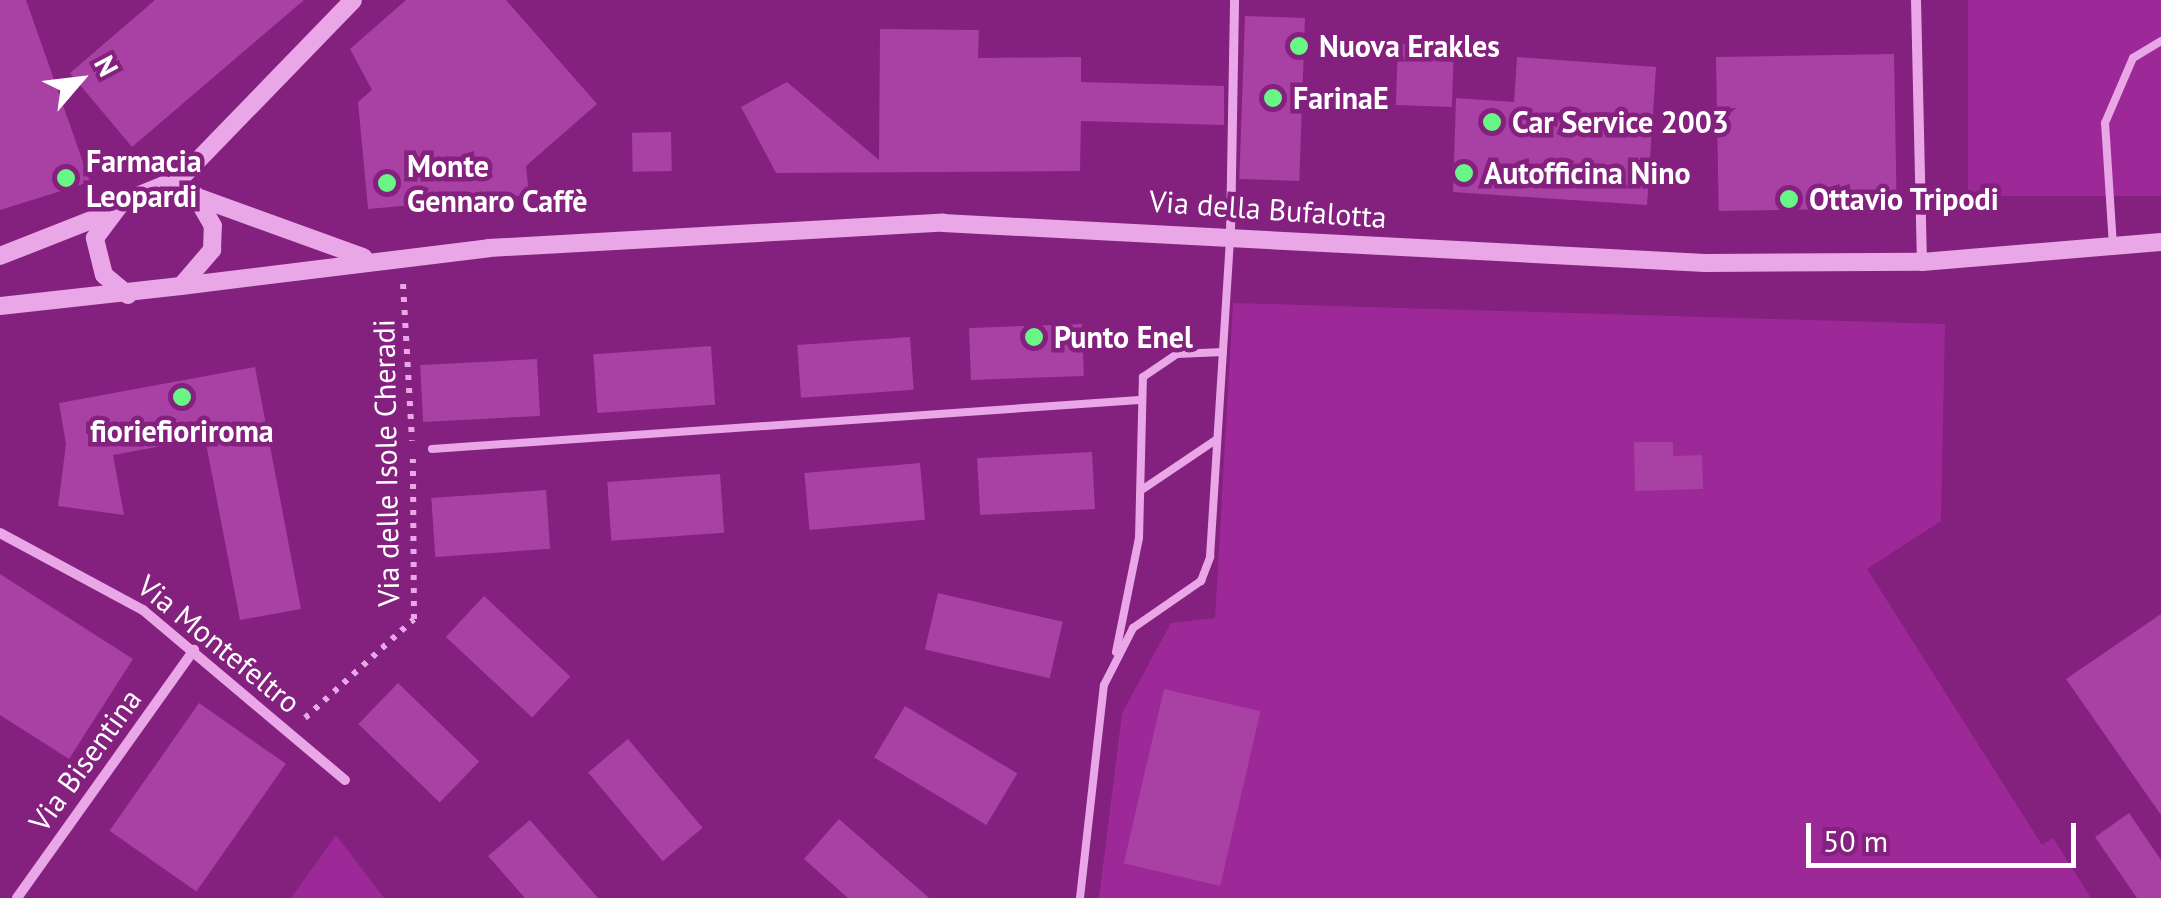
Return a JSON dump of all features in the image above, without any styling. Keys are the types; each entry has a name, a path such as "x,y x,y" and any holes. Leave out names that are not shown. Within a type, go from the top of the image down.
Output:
{"street":[{"path":"0,256 174,184 353,0"},
{"path":"1230,232 1234,0"},
{"path":"1916,0 1922,262"},
{"path":"174,184 370,260"},
{"path":"0,306 181,286 212,250 213,226 195,195"},
{"path":"109,213 95,250 104,275 128,294"},
{"name":"Via della Bufalotta","path":"181,286 370,260 769,228 1230,232 1556,258 1922,262 2161,242"},
{"name":"Via Montefeltro","path":"0,533 107,586 194,650 345,780"},
{"name":"Via Bisentina","path":"17,898 194,650"}],"lane":[{"path":"2113,246 2105,123 2133,58 2161,42"},
{"path":"1115,657 1133,628 1201,581 1217,439 1230,232"},
{"path":"1080,898 1096,725 1115,657 1144,489 1139,400 1143,377 1158,362 1222,352"},
{"path":"432,449 1139,400"},
{"path":"1144,489 1217,439"}],"path":[{"name":"Via delle Isole Cheradi","path":"289,732 414,619 402,258"}],"shaded area":[{"path":"1968,0 2161,0 2161,196 1968,196"},
{"path":"1233,303 1945,324 1941,521 1867,569 2042,845 2053,838 2091,898 1099,898 1122,713 1171,623 1215,618"},
{"path":"336,835 384,898 291,898"}],"building":[{"path":"0,0 26,0 90,182 0,210"},
{"path":"155,0 304,0 132,147 70,73"},
{"path":"406,0 506,0 597,104 526,166 529,195 368,209 358,102 372,90 350,49"},
{"name":"FarinaE","path":"1245,16 1305,18 1299,181 1239,179"},
{"path":"880,29 979,30 978,58 1081,57 1081,82 1224,86 1224,125 1081,121 1080,171 776,173 741,107 787,82 879,160"},
{"path":"1398,44 1454,46 1452,107 1396,105"},
{"path":"1894,54 1897,208 1719,211 1716,57"},
{"path":"1517,57 1656,67 1647,205 1453,192 1456,98 1514,102"},
{"path":"671,132 672,171 633,172 632,133"},
{"path":"1082,324 1084,376 971,380 969,328"},
{"path":"910,337 914,390 801,398 797,345"},
{"path":"711,346 715,405 597,413 593,354"},
{"path":"537,359 540,416 423,422 420,365"},
{"path":"255,367 301,609 240,620 205,438 113,455 124,515 58,506 66,444 59,403"},
{"path":"1634,442 1673,442 1673,456 1702,455 1703,489 1635,491"},
{"path":"1092,452 1095,509 980,515 977,458"},
{"path":"920,463 925,520 809,530 804,473"},
{"path":"720,474 724,533 611,541 607,482"},
{"path":"546,490 550,549 435,557 431,498"},
{"path":"0,574 133,659 69,759 0,715"},
{"path":"938,593 1063,622 1050,678 925,650"},
{"path":"484,596 570,676 532,717 446,637"},
{"path":"2161,614 2161,815 2066,679"},
{"path":"398,683 479,761 440,802 358,724"},
{"path":"1164,689 1260,711 1220,886 1124,863"},
{"path":"199,703 286,764 196,892 110,831"},
{"path":"905,706 1017,773 986,825 874,757"},
{"path":"628,739 703,828 663,861 588,772"},
{"path":"2129,813 2161,860 2161,898 2137,898 2095,837"},
{"path":"839,819 929,898 848,898 804,859"},
{"path":"530,820 598,898 525,898 488,856"}],"place":[{"name":"Nuova Erakles","path":"1299,46"},
{"name":"FarinaE","path":"1273,98"},
{"name":"Car Service 2003","path":"1492,122"},
{"name":"Autofficina Nino","path":"1464,173"},
{"name":"Farmacia Leopardi","path":"66,178"},
{"name":"Monte Gennaro Caffè","path":"387,183"},
{"name":"Ottavio Tripodi","path":"1789,199"},
{"name":"Punto Enel","path":"1034,337"},
{"name":"fioriefioriroma","path":"182,397"}]}
